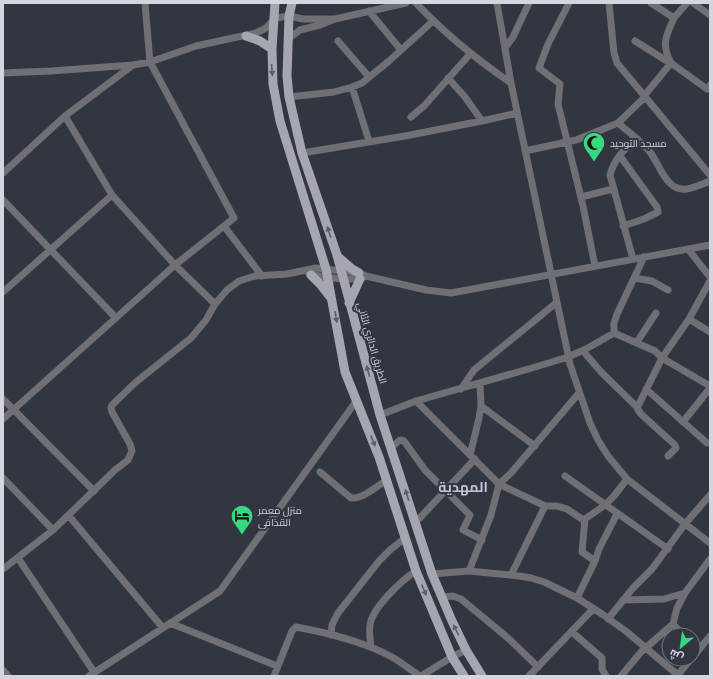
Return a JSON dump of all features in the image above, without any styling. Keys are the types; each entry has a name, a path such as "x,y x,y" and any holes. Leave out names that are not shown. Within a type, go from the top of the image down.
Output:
{"main road":[{"path":"275,3 272,49 273,84 280,121 327,273 345,372 387,480 416,571 452,657 464,676"},
{"name":"الطريق الدائري الثاني","path":"292,3 289,16 287,61 289,97 302,153 336,256 380,415 432,574 466,650 482,676"},
{"path":"246,36 260,41 272,49"},
{"path":"336,256 362,276 349,303"},
{"path":"311,275 333,300"}],"street":[{"path":"3,419 175,265 232,220 234,216 150,62 145,3"},
{"path":"288,39 300,30 320,25 335,19 406,3"},
{"path":"416,3 433,21 470,54 511,83"},
{"path":"497,3 511,83 556,303 568,357 590,423 608,456 627,479 710,543"},
{"path":"505,48 516,32 529,3"},
{"path":"569,3 548,44 539,70 560,84 558,101 581,197 595,266"},
{"path":"609,3 615,57 623,72 710,175"},
{"path":"651,3 674,18"},
{"path":"671,63 666,54 664,44 674,18 687,3"},
{"path":"693,3 710,14"},
{"path":"369,11 402,50"},
{"path":"3,73 133,65 150,62 196,46 256,33 266,28 275,18 289,16 304,19 335,19"},
{"path":"289,97 334,92 352,87 362,82 402,50 433,21"},
{"path":"635,41 709,88"},
{"path":"338,42 369,77"},
{"path":"411,117 424,106 470,54"},
{"path":"525,152 568,142 590,135 618,123 645,97 671,63"},
{"path":"3,173 65,116 133,65"},
{"path":"448,78 465,97 482,121"},
{"path":"352,87 369,141"},
{"path":"302,153 405,136 517,113"},
{"path":"65,116 112,195 175,265 214,304"},
{"path":"618,123 650,151 667,180 676,188 690,188 710,181"},
{"path":"633,259 610,175 620,156 629,145 637,140"},
{"path":"620,156 657,207 658,212 644,219 623,226"},
{"path":"581,197 613,189"},
{"path":"3,292 112,195"},
{"path":"3,200 116,318"},
{"path":"224,226 262,276"},
{"path":"3,569 53,530 94,492 115,470 128,460 132,451 126,435 112,412 112,405 136,382 191,338 206,320 214,304 227,290 239,281 246,278 287,274 311,269 341,275 362,276 426,290 451,293 710,245"},
{"path":"688,249 710,277"},
{"path":"614,333 616,314 644,257"},
{"path":"301,272 311,275 327,273"},
{"path":"634,278 652,281 668,290"},
{"path":"637,407 662,358 689,319 710,281"},
{"path":"461,389 474,370 556,303"},
{"path":"637,342 656,313"},
{"path":"689,319 710,332"},
{"path":"614,333 655,351 662,358 710,387 683,422"},
{"path":"380,415 416,401 568,357 583,351 614,333"},
{"path":"583,351 602,373 637,407 641,414 675,445 676,448 668,456"},
{"path":"416,522 445,491 472,457 481,406 480,383"},
{"path":"646,389 707,443 710,443"},
{"path":"469,571 491,515 499,484 535,446 579,393"},
{"path":"3,399 94,492"},
{"path":"18,558 92,674 220,591 356,400"},
{"path":"416,401 499,484 545,506 557,506 567,509 582,520 585,520"},
{"path":"481,406 535,446"},
{"path":"391,448 400,440 404,441 425,470 470,515 463,530 482,540"},
{"path":"320,472 351,498 365,494 387,480"},
{"path":"565,476 668,549"},
{"path":"3,478 53,530"},
{"path":"594,561 582,552 585,520 605,505 627,479"},
{"path":"608,619 623,600 652,569 685,524 710,495"},
{"path":"511,575 545,506"},
{"path":"577,598 617,514"},
{"path":"69,516 163,628"},
{"path":"331,635 334,619 340,610 378,561 405,538"},
{"path":"621,676 638,656 672,624 677,608 685,593 710,559"},
{"path":"371,647 370,624 375,612 397,587 416,571"},
{"path":"432,574 469,571 511,575 531,578 544,582 577,598 602,614 647,649 678,676 685,667"},
{"path":"623,600 664,599 685,593"},
{"path":"442,597 453,596 461,599 508,638 538,667"},
{"path":"529,676 593,609"},
{"path":"170,623 277,666"},
{"path":"672,624 675,627"},
{"path":"274,676 295,627 331,635 371,647 392,657 420,676 466,650"},
{"path":"572,632 602,658 602,669 606,676"},
{"path":"701,643 710,636"},
{"path":"3,670 8,676"}],"place":[{"name":"مسجد التوحيد","path":"594,162"},
{"name":"منزل معمر القذافى","path":"242,536"}],"district":[{"name":"المهدية","path":"463,487"}]}
